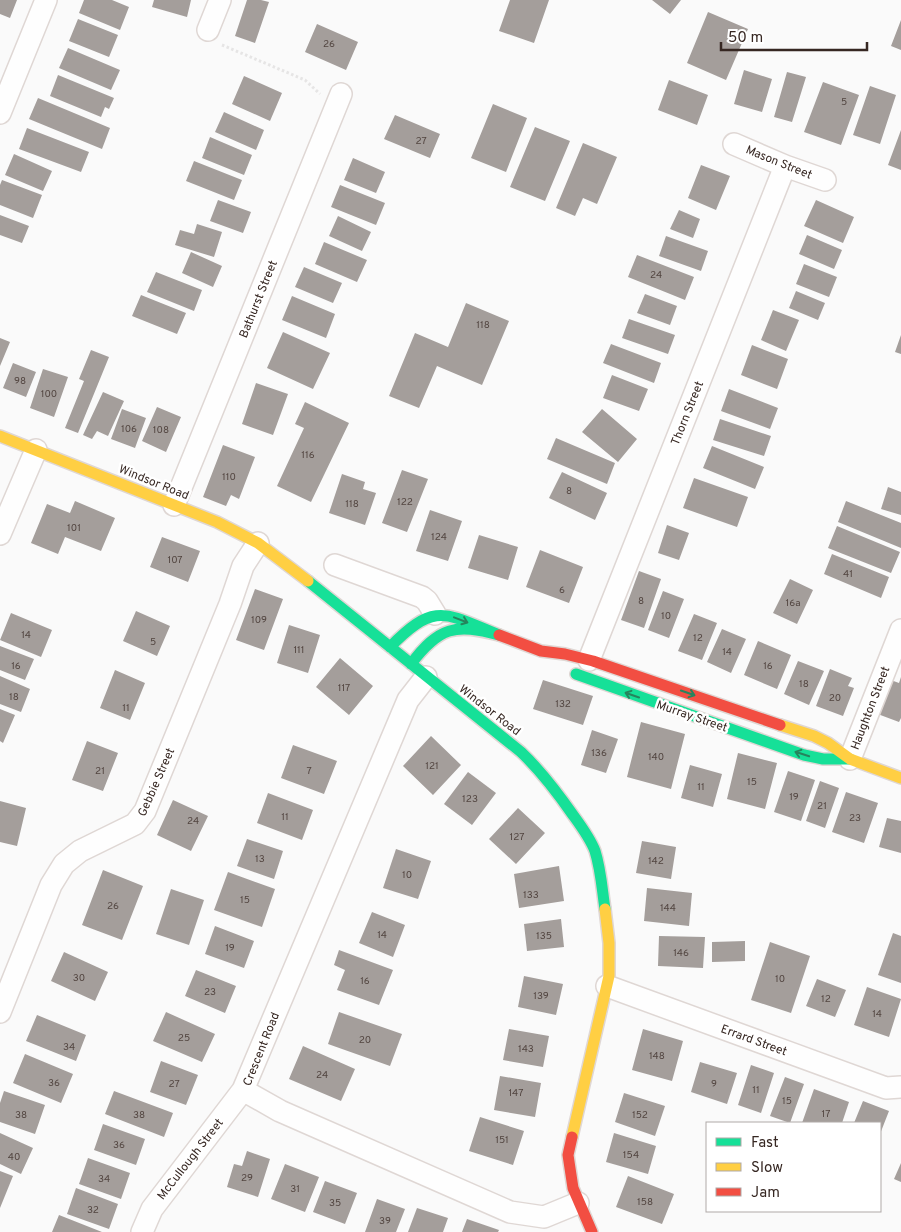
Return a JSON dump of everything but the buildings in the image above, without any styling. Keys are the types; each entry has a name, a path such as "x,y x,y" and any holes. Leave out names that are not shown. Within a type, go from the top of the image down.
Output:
{"main road":[{"name":"Windsor Road","path":"0,436 217,522 258,543 296,571 536,765 551,784 590,839 599,864 609,942 610,968 607,986 568,1155 573,1188 592,1232"},
{"name":"Murray Street","path":"435,614 451,616 541,651 565,654 585,669 804,755 823,759 850,760 901,778"},
{"path":"390,647 416,622 424,617 435,614"},
{"name":"Murray Street","path":"418,671 432,639 451,630 467,628 499,635"},
{"name":"Murray Street","path":"541,651 564,667 585,669 814,736 828,743 850,760"}],"street":[{"path":"0,113 46,0"},
{"path":"208,30 220,0"},
{"name":"Bathurst Street","path":"174,505 338,101"},
{"name":"Mason Street","path":"734,144 825,180"},
{"name":"Thorn Street","path":"585,669 786,166"},
{"path":"0,534 36,450"},
{"name":"Gebbie Street","path":"0,1012 51,885 64,864 80,851 135,824 145,811 230,604 239,574 258,543"},
{"path":"335,564 418,596 427,601 435,614"},
{"name":"Haughton Street","path":"850,760 901,630"},
{"name":"Crescent Road","path":"418,671 408,700 243,1090 280,1112 510,1212 544,1217 578,1203"},
{"name":"Errard Street","path":"607,986 886,1088 901,1087"},
{"name":"McCullough Street","path":"142,1232 152,1209 243,1090"}],"path":[{"path":"208,30 213,33 211,40 305,80 338,101"}],"traffic: fast":[{"path":"308,581 521,752 535,767 567,806 593,846 599,865 605,909"},
{"path":"390,647 405,632 430,617 453,617 499,635 471,629 449,631 430,642 411,664"},
{"path":"576,674 804,755 823,759 850,759"}],"traffic: slow":[{"path":"0,436 217,522 258,543 308,581"},
{"path":"780,725 814,736 828,743 850,759 901,778"},
{"path":"572,1137 609,976 609,943 605,909"}],"traffic: jam":[{"path":"499,635 541,651 565,654 593,661 780,725"},
{"path":"572,1137 568,1155 573,1188 592,1232"}]}
